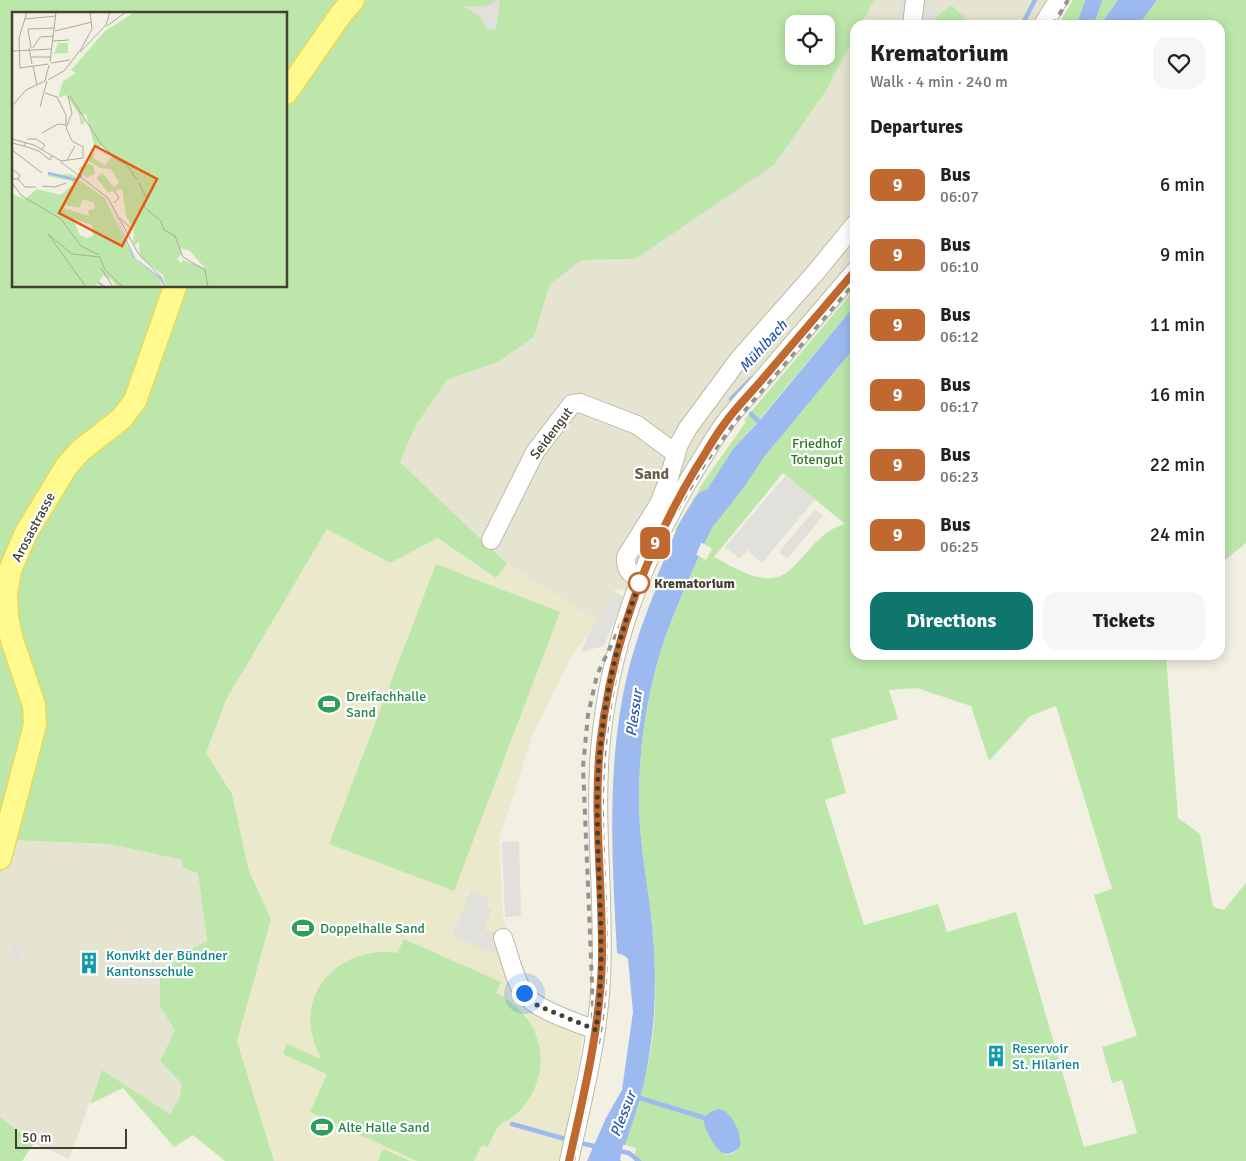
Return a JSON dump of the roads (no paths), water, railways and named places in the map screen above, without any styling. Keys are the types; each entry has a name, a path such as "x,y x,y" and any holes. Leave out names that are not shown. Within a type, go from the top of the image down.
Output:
{"main road":[{"path":"288,90 341,14 353,0"},
{"name":"Arosastrasse","path":"0,858 35,725 34,705 12,640 7,618 6,594 10,570 26,533 66,467 80,450 122,419 135,401 175,288"}],"street":[{"path":"913,20 915,0"},
{"path":"1046,20 1058,0"},
{"path":"640,579 632,576 628,571 626,557 659,504 676,453 688,428 739,359 816,272 850,230"},
{"path":"569,1161 586,1084 599,1002 602,961 598,803 600,748 607,697 629,611 640,579 669,515 722,426 850,277"},
{"name":"Seidengut","path":"491,540 535,452 572,404 580,404 632,422 676,453"},
{"path":"503,938 518,981 526,996 533,1003 596,1030"}],"water":[{"path":"1118,0 1157,0 1143,20 1104,20"},
{"path":"850,311 850,353 764,457 744,487 712,528 704,544 680,532 733,449 759,421"},
{"path":"675,544 699,556 675,611 652,681 642,739 639,778 639,815 655,971 651,1040 642,1092 625,1145 623,1145 621,1161 587,1161 606,1118 622,1090 633,1012 628,959 617,953 612,849 613,779 620,710 636,642"},
{"path":"720,1109 732,1119 740,1136 740,1147 725,1154 718,1150 704,1124 708,1114"}],"waterway":[{"name":"Mühlbach","path":"1025,20 1035,0"},
{"path":"1087,20 1094,0"},
{"name":"Mühlbach","path":"731,399 751,379"},
{"name":"Mühlbach","path":"751,414 761,426"},
{"name":"Plessur","path":"669,584 691,531 708,504"},
{"path":"634,1099 640,1098 705,1118"},
{"path":"512,1124 569,1140"},
{"path":"576,1142 598,1147"},
{"path":"618,1151 629,1153 639,1161"}],"railway":[{"path":"1056,20 1068,0"},
{"path":"586,1102 593,1050 593,1006 583,767 588,715 597,675 671,520 705,463 739,417 850,288"},
{"path":"598,1044 605,985 606,956 602,784 609,711 618,664 631,617"},
{"path":"573,1161 587,1095"}],"place":[{"name":"Krematorium","path":"639,583"},
{"name":"Dreifachhalle Sand","path":"329,704"},
{"name":"Doppelhalle Sand","path":"303,928"},
{"name":"Konvikt der Bündner Kantonsschule","path":"89,963"},
{"name":"Reservoir St. Hilarien","path":"996,1056"},
{"name":"Alte Halle Sand","path":"322,1127"}],"district":[{"name":"Sand","path":"652,473"}],"park label":[{"name":"Friedhof Totengut","path":"817,452"}]}
